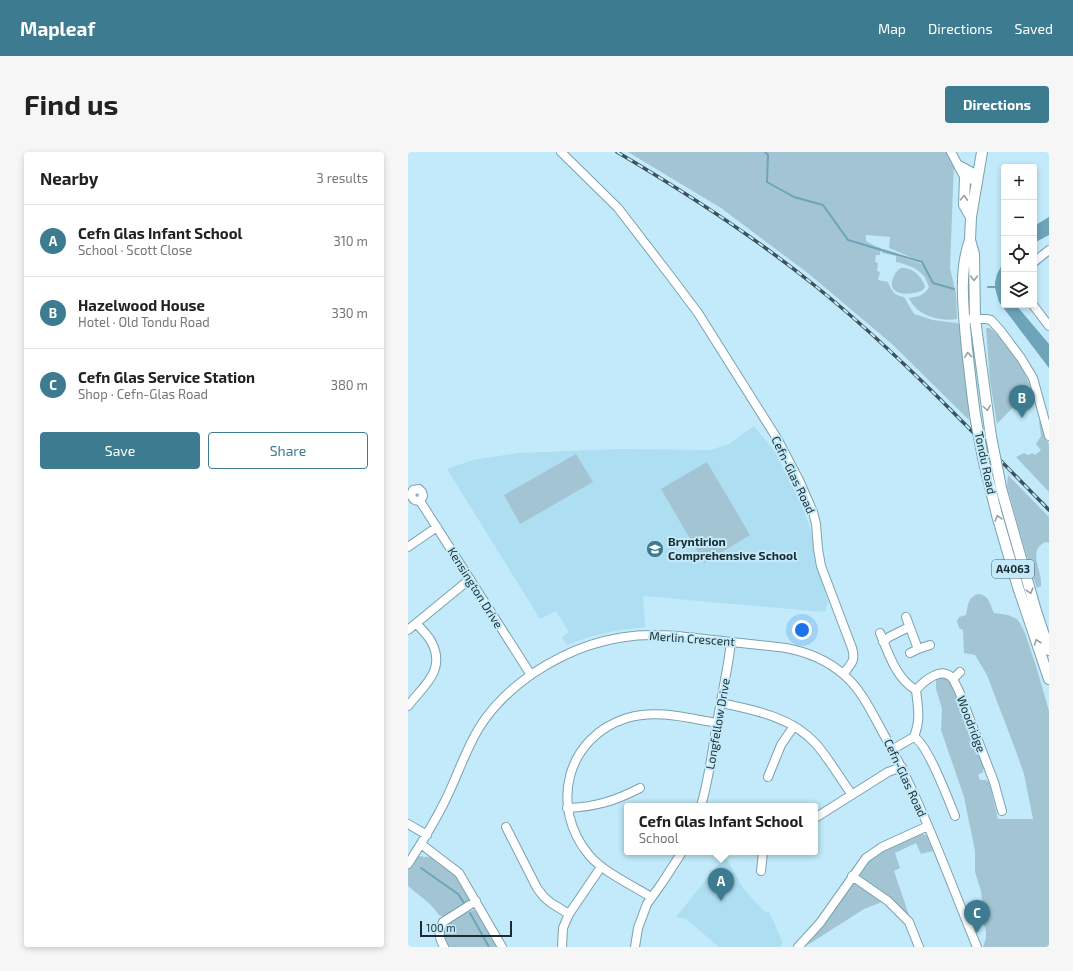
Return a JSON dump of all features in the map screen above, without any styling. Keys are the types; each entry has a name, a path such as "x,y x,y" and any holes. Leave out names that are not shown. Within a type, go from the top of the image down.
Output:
{"main road":[{"name":"A4063","path":"977,181 981,157"},
{"path":"963,170 964,205 970,217"},
{"name":"Tondu Road","path":"977,181 970,217 970,240 974,254 975,319 991,437 1001,488 1031,595 1049,650"},
{"name":"Tondu Road","path":"970,240 965,252 964,320 972,399 996,515 1018,586 1047,663 1049,679"}],"street":[{"name":"Cefn-Glas Road","path":"561,152 618,208 698,313 778,440 799,480 813,512 816,524 821,566 854,655 853,660 843,674 854,685 865,700 902,767 928,826 977,947"},
{"path":"951,152 963,170 972,172 977,181"},
{"path":"963,170 981,157"},
{"path":"1037,260 1049,250"},
{"path":"1035,308 1049,326"},
{"path":"964,320 988,319 994,323 1009,341 1033,378 1049,436"},
{"name":"Kensington Drive","path":"420,501 531,676"},
{"path":"408,547 437,527"},
{"path":"408,630 470,579"},
{"path":"906,617 918,650"},
{"path":"408,706 429,681 435,672 436,665 432,642 416,623"},
{"path":"884,642 889,636 909,627"},
{"path":"880,633 890,659 903,680 916,690 919,718 914,737 893,749"},
{"name":"Merlin Crescent","path":"408,864 427,835 444,804 468,749 480,726 510,692 552,662 580,648 620,638 657,635 731,642 801,650 824,661 843,674"},
{"name":"Longfellow Drive","path":"702,803 706,788 731,642"},
{"path":"910,653 930,644"},
{"path":"916,690 927,679 936,675 945,674 953,679 960,672"},
{"name":"Woodridge","path":"953,679 991,775 1002,811"},
{"path":"721,702 780,719 794,726 816,744 852,795"},
{"path":"651,897 601,867 588,854 572,829 567,808 567,790 579,755 595,736 615,723 627,718 647,714 669,715 717,723"},
{"path":"768,777 781,745 794,726"},
{"path":"914,737 919,739 926,750 955,816"},
{"path":"818,816 888,772 902,767"},
{"path":"567,808 604,804 625,796 640,788"},
{"path":"408,824 427,835"},
{"path":"798,947 820,923 866,858 882,847 928,826"},
{"path":"506,827 537,888 548,900 568,914"},
{"path":"421,844 459,873 502,947"},
{"path":"635,947 638,928 647,904 680,855"},
{"path":"761,870 763,855"},
{"path":"562,947 563,928 568,914 601,867"},
{"path":"852,876 888,901 909,922 919,947"},
{"path":"444,947 440,938 440,928 443,922 476,901"}],"shaded area":[{"path":"628,152 948,152 954,162 950,268 956,294 957,319 950,320 936,318 917,309 909,298 921,295 927,290 929,287 925,278 914,268 896,262 896,256 882,253 883,249 897,253 898,256 922,264 922,262 889,248 890,237 866,235 866,241 881,248 880,255 876,255 875,262 878,263 877,271 880,272 878,280 888,282 894,292 904,297 914,314 933,320 957,323 962,326 969,420 892,344 809,274 721,208"},
{"path":"1049,217 1049,235 1037,241 1037,236 1037,224"},
{"path":"1001,267 1001,305 995,288 997,274"},
{"path":"901,268 909,269 919,276 925,286 923,290 907,294 897,292 893,289 893,278 896,272"},
{"path":"1004,308 1019,308 1049,344 1049,368"},
{"path":"986,328 990,328 1003,340 1019,362 1030,386 997,424 990,381"},
{"path":"1039,421 1049,445 1049,492 1016,457 1024,453 1028,455 1033,453 1035,455 1041,450 1036,444 1041,436"},
{"name":"Bryntirion Comprehensive School","path":"754,426 775,452 803,508 810,529 818,569 828,601 825,612 643,596 645,627 592,636 567,645 562,637 569,632 556,611 540,619 447,469 473,460 519,453 618,449 710,450 729,444"},
{"path":"576,454 593,482 520,524 504,495"},
{"path":"707,462 750,535 704,563 661,489"},
{"path":"1008,475 1049,517 1049,543 1046,542 1040,546 1036,555 1041,580 1041,586 1037,588 1007,486"},
{"path":"978,594 987,598 994,613 1008,615 1017,619 1021,625 1036,666 1049,711 1049,947 983,947 986,938 986,931 979,907 982,901 981,891 975,872 975,851 964,797 941,730 942,709 936,689 936,677 947,678 953,687 984,767 983,772 978,775 980,780 986,780 989,782 998,819 1033,819 1024,774 987,675 975,655 964,653 963,630 959,628 957,621 959,617 966,615 970,599"},
{"path":"921,834 926,835 933,851 921,854 916,843 895,853 900,868 894,871 911,921 896,903 887,901 882,902 864,909 806,946 866,863 888,848"},
{"path":"418,856 432,856 457,873 471,899 443,917 439,915 430,904 408,886 408,869"},
{"path":"725,856 743,888 765,912 769,912 783,943 781,947 719,947 686,919 676,917"},
{"path":"473,910 476,911 500,947 447,947 443,933 445,927 454,919"}],"waterway":[{"path":"765,152 768,155 767,182 794,197 823,205 848,240 922,262 933,283 954,289"},
{"path":"988,287 997,287"},
{"path":"421,868 458,894 464,903"},
{"path":"470,913 489,947"}],"railway":[{"path":"617,152 742,231 814,285 906,366 1049,510"}],"place":[{"name":"Hazelwood House","path":"1022,418"},
{"name":"Bryntirion Comprehensive School","path":"655,549"},
{"name":"Cefn Glas Infant School","path":"721,901"},
{"name":"Cefn Glas Service Station","path":"977,933"}]}
